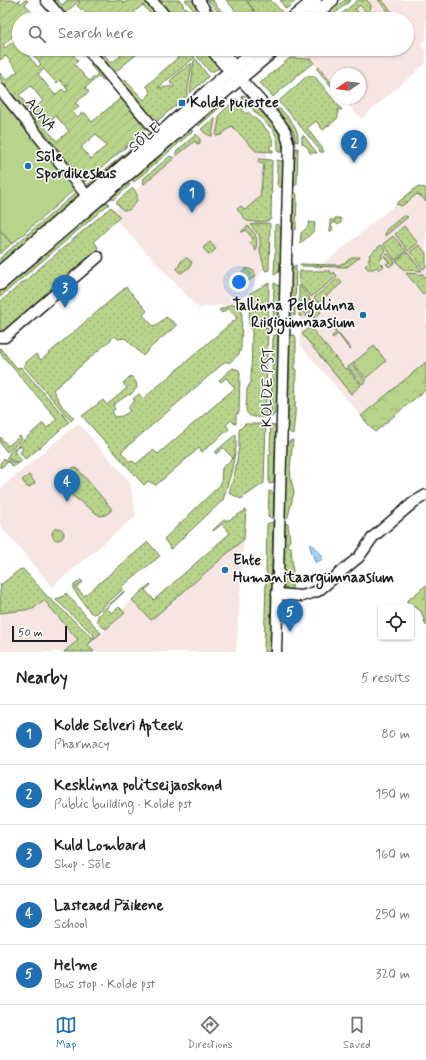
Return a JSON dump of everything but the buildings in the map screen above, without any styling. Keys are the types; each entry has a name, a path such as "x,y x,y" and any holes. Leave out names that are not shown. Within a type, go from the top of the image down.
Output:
{"main road":[{"path":"300,12 315,0"},
{"path":"318,12 332,0"},
{"name":"SÕLE","path":"0,272 90,200 163,137 190,121 236,74 251,56"},
{"name":"SÕLE","path":"236,74 264,56"},
{"name":"SÕLE","path":"0,284 90,200"}],"street":[{"path":"46,0 56,12"},
{"path":"151,0 162,12"},
{"path":"199,0 205,12"},
{"path":"93,56 163,137"},
{"name":"KOLDE PST","path":"217,56 224,65 236,74 281,125 285,131 289,144 276,652"},
{"name":"KOLDE PST","path":"227,56 236,74"},
{"name":"AUNA","path":"0,89 90,200"},
{"path":"0,337 5,337 98,258"},
{"path":"277,594 302,596 318,591 359,557 373,537 414,502 426,495"}],"shaded area":[{"path":"361,0 426,0 426,39 420,44 426,51 426,63 361,119 348,104 366,104 366,68 330,68 330,83 307,56 414,56 414,12 347,12"},
{"path":"224,112 267,150 266,265 241,303 198,308 111,214 130,195"},
{"name":"Tallinna Pelgulinna Riigigümnaasium","path":"417,194 426,202 426,362 361,416 300,345 299,284 396,204 402,206"},
{"path":"78,423 130,482 136,516 52,587 0,525 0,489"},
{"name":"Ehte Humanitaargümnaasium","path":"244,539 236,652 0,652 0,597 26,574 88,644 124,613 121,610 132,600 151,620"}],"green space":[{"path":"0,0 15,0 17,2 20,0 19,1 21,4 27,0 28,1 25,4 32,12 12,12 12,37 3,45 5,48 12,42 12,56 28,56 38,67 41,64 34,56 74,56 78,61 74,64 89,81 98,74 90,65 94,62 106,77 103,81 99,76 85,88 89,92 75,103 79,106 73,112 77,117 84,112 92,122 123,96 150,127 83,183 59,150 0,79 0,73 6,80 18,71 6,56 0,60","holes":["44,69 57,83 60,80 65,86 69,84 65,87 68,90 65,92 62,89 55,95 38,74","31,86 43,101 32,111 19,95","56,116 69,131 57,141 44,126","96,134 106,146 91,159 81,147"]},
{"path":"52,0 57,0 62,5 67,0 121,0 124,3 128,0 145,0 155,12 149,12 143,5 134,12 85,12 84,10 82,11 77,5 80,3 79,1 66,12 62,12"},
{"path":"156,0 180,0 183,6 190,12 166,12"},
{"path":"185,0 194,0 200,12 195,12"},
{"path":"208,0 214,0 213,1 222,12 218,12"},
{"path":"226,0 246,0 254,11 253,12 236,12"},
{"path":"246,0 271,0 282,12 255,12"},
{"path":"297,0 286,9 280,1"},
{"path":"345,0 351,0 336,12 330,12"},
{"path":"358,0 367,0 371,5 370,10 367,12 360,5 355,9 358,12 344,12"},
{"path":"378,0 382,0 392,12 389,12"},
{"path":"209,5 215,12 210,12"},
{"path":"100,56 106,56 111,63 121,56 135,56 114,73"},
{"path":"180,56 195,57 158,88 170,86 172,88 174,87 170,81 192,63 187,96 155,123 123,83 125,80 144,100 150,94 149,89 146,86"},
{"path":"197,56 210,56 219,68 212,72 209,71"},
{"path":"290,58 311,59 314,63 301,72 273,97 260,83"},
{"path":"196,59 208,76 190,93 194,60"},
{"path":"319,67 330,81 330,85 317,69"},
{"path":"307,76 313,76 316,78 330,95 330,104 337,104 342,110 338,109 338,118 323,130 316,121 307,128 324,152 320,152 286,109 278,102"},
{"path":"244,95 263,113 276,130 283,145 281,152 278,152 278,144 275,133 242,99"},
{"path":"226,98 228,100 199,126 198,124 200,120"},
{"name":"Sõle Spordikeskus","path":"0,99 75,189 12,244 0,230"},
{"path":"236,99 244,108 242,110 246,114 248,112 270,135 273,145 270,145 270,150 273,150 273,152 256,151 232,126 221,135 216,136 220,114"},
{"path":"276,106 294,125 298,142 295,141 293,131 278,112"},
{"path":"214,118 212,136 206,134 201,129"},
{"path":"190,130 193,131 134,182 132,178 156,154"},
{"path":"153,131 154,133 96,184 87,185 148,134"},
{"path":"196,134 200,139 200,143 197,144 195,141 176,156 176,152"},
{"path":"302,136 304,136 317,153 310,153 308,148 302,143"},
{"path":"298,148 297,183 294,186 295,150"},
{"path":"170,156 174,158 144,184 144,178"},
{"path":"259,159 272,160 271,219 262,222 247,221 237,209 241,206 245,210 260,197 264,164 259,163"},
{"path":"277,160 282,161 283,164 282,187 279,187 277,184"},
{"path":"125,181 130,185 113,200 110,195"},
{"path":"417,187 426,188 426,202 417,194 402,206 396,204"},
{"path":"133,188 137,195 137,200 129,210 123,210 116,202"},
{"path":"79,190 80,197 0,267 0,258"},
{"path":"294,192 297,195 296,230 293,227"},
{"path":"104,202 109,204 0,297 0,288"},
{"path":"111,207 120,217 94,241 98,247 96,255 5,332 0,333 0,302"},
{"path":"403,216 408,217 385,236 386,230"},
{"path":"335,218 341,219 341,223 338,225 335,222 331,225 333,229 330,232 330,220 335,220"},
{"path":"309,222 315,223 314,231 300,244 301,233 308,227"},
{"path":"270,224 269,270 266,271 260,252 259,235 251,225"},
{"path":"278,224 281,228 281,268 278,273 274,275 276,253 275,225"},
{"path":"248,226 254,232 256,237 256,251 250,242 253,239 246,230 241,232"},
{"path":"404,226 418,243 408,251 395,234"},
{"path":"0,230 12,243 0,254"},
{"path":"393,236 406,251 395,260 383,244"},
{"path":"210,242 216,249 209,255 203,248"},
{"path":"381,245 386,251 381,255 383,257 380,259 380,262 384,266 379,270 376,267 374,269 368,269 365,266 370,262 368,259 370,257 369,255"},
{"path":"419,245 426,253 426,267 423,269 410,252"},
{"path":"407,252 422,271 404,270 396,261"},
{"path":"387,253 395,262 389,267 386,264 389,262 384,256"},
{"path":"353,257 360,257 347,267 301,266 300,264 339,265"},
{"path":"187,258 192,262 190,267 181,273 177,269 182,260"},
{"path":"296,265 295,316 290,310 291,271"},
{"path":"247,268 254,271 256,276 243,284 237,277"},
{"path":"300,271 330,271 332,274 334,272 337,276 311,297 299,283"},
{"path":"406,273 423,274 426,278 426,291 423,294"},
{"path":"338,278 342,283 318,303 314,298"},
{"path":"269,283 268,323 265,323 265,328 268,328 266,390 264,390 264,395 266,395 266,417 254,417 249,415 246,410 247,389 251,382 252,331 249,324 250,293"},
{"path":"274,283 280,288 279,330 275,330 273,328"},
{"path":"299,285 310,299 299,308"},
{"path":"126,287 147,311 143,315 154,327 166,317 177,325 151,347 143,356 125,338 118,339 115,336 53,390 62,406 74,418 71,421 23,365 36,354 41,360"},
{"path":"311,300 315,305 302,316 299,316 299,310"},
{"path":"233,304 240,306 242,310 241,348 239,354 230,362 228,363 226,361 121,452 130,462 133,461 136,464 153,450 158,454 235,388 226,378 221,382 219,380 233,368 239,370 240,374 239,413 236,414 236,424 231,420 226,425 229,429 202,452 199,448 156,485 148,481 144,485 82,416 103,400 107,405 127,388 123,383 131,376 136,382 137,388 130,395 129,394 113,405 115,409 112,411 115,417 122,416 129,412 130,409 128,407 135,401 133,399 139,394 143,399 237,318 228,308 222,313 219,310"},
{"path":"316,307 321,312 315,318 312,316 305,316"},
{"path":"328,321 351,349 350,350 338,334 333,338 332,336 336,333 327,322"},
{"path":"310,327 345,369 347,368 361,385 351,394 302,334"},
{"path":"278,334 276,412 271,417 273,336"},
{"path":"290,335 294,335 296,337 296,364 294,364 294,369 296,369 295,415 293,434 289,432 287,428"},
{"path":"374,346 386,361 366,378 353,363"},
{"path":"0,348 17,368 21,367 69,422 25,459 20,452 23,449 20,446 14,451 22,461 19,463 6,458 9,453 43,423 47,428 57,419 0,353"},
{"path":"426,362 426,389 375,432 361,416"},
{"path":"352,364 366,381 362,384 348,367"},
{"path":"245,424 266,424 264,483 241,499 229,493 235,472 239,447 239,430"},
{"path":"271,424 274,425 276,429 274,480 273,483 269,484 269,455 271,455"},
{"path":"236,434 236,448 231,473 223,500 171,549 164,539 221,484 222,468 233,458 223,448 216,454 215,452"},
{"path":"20,436 22,439 7,452 0,443 0,437 8,446"},
{"path":"293,440 290,468 294,492 288,517 285,518 286,445"},
{"path":"4,459 18,464 13,467 8,462 0,468 0,463"},
{"path":"74,467 77,468 111,508 111,511 100,516 59,486 59,481"},
{"path":"29,475 35,483 28,488 22,480"},
{"path":"269,491 274,493 273,518 268,516"},
{"path":"246,510 244,539 151,620 132,600 150,584 151,585 145,590 154,600 230,533 222,524 213,530 224,520 229,520"},
{"path":"273,522 270,652 264,652 267,577 267,524"},
{"path":"284,523 288,524 290,541 288,542 288,547 291,547 293,571 292,592 285,590 283,585"},
{"path":"58,528 62,530 64,534 62,538 58,540 54,538 52,534 54,530"},
{"path":"148,542 160,556 121,587 123,589 96,613 93,614 90,612 74,590 74,585 81,580 83,582 76,587 84,596"},
{"path":"22,569 46,595 92,637 92,641 88,645 94,652 64,652 78,640 44,600 33,609 0,613 0,584"},
{"path":"426,585 426,626 421,611 414,607 414,604 406,602"},
{"path":"124,591 107,608 112,613 119,607 125,613 106,629 101,626 97,620 99,614"},
{"path":"66,593 101,633 93,640 94,635 56,600"},
{"path":"292,600 290,619 285,620 282,607 283,604 286,601"}],"water":[{"path":"310,544 321,554 322,559 320,561 315,562"}],"place":[{"name":"Kolde puiestee","path":"182,103"},
{"name":"Kesklinna politseijaoskond","path":"354,163"},
{"name":"Sõle Spordikeskus","path":"28,166"},
{"name":"Kolde Selveri Apteek","path":"192,213"},
{"name":"Kuld Lombard","path":"65,308"},
{"name":"Tallinna Pelgulinna Riigigümnaasium","path":"363,315"},
{"name":"Lasteaed Päikene","path":"67,502"},
{"name":"Ehte Humanitaargümnaasium","path":"225,570"},
{"name":"Helme","path":"290,632"}]}
